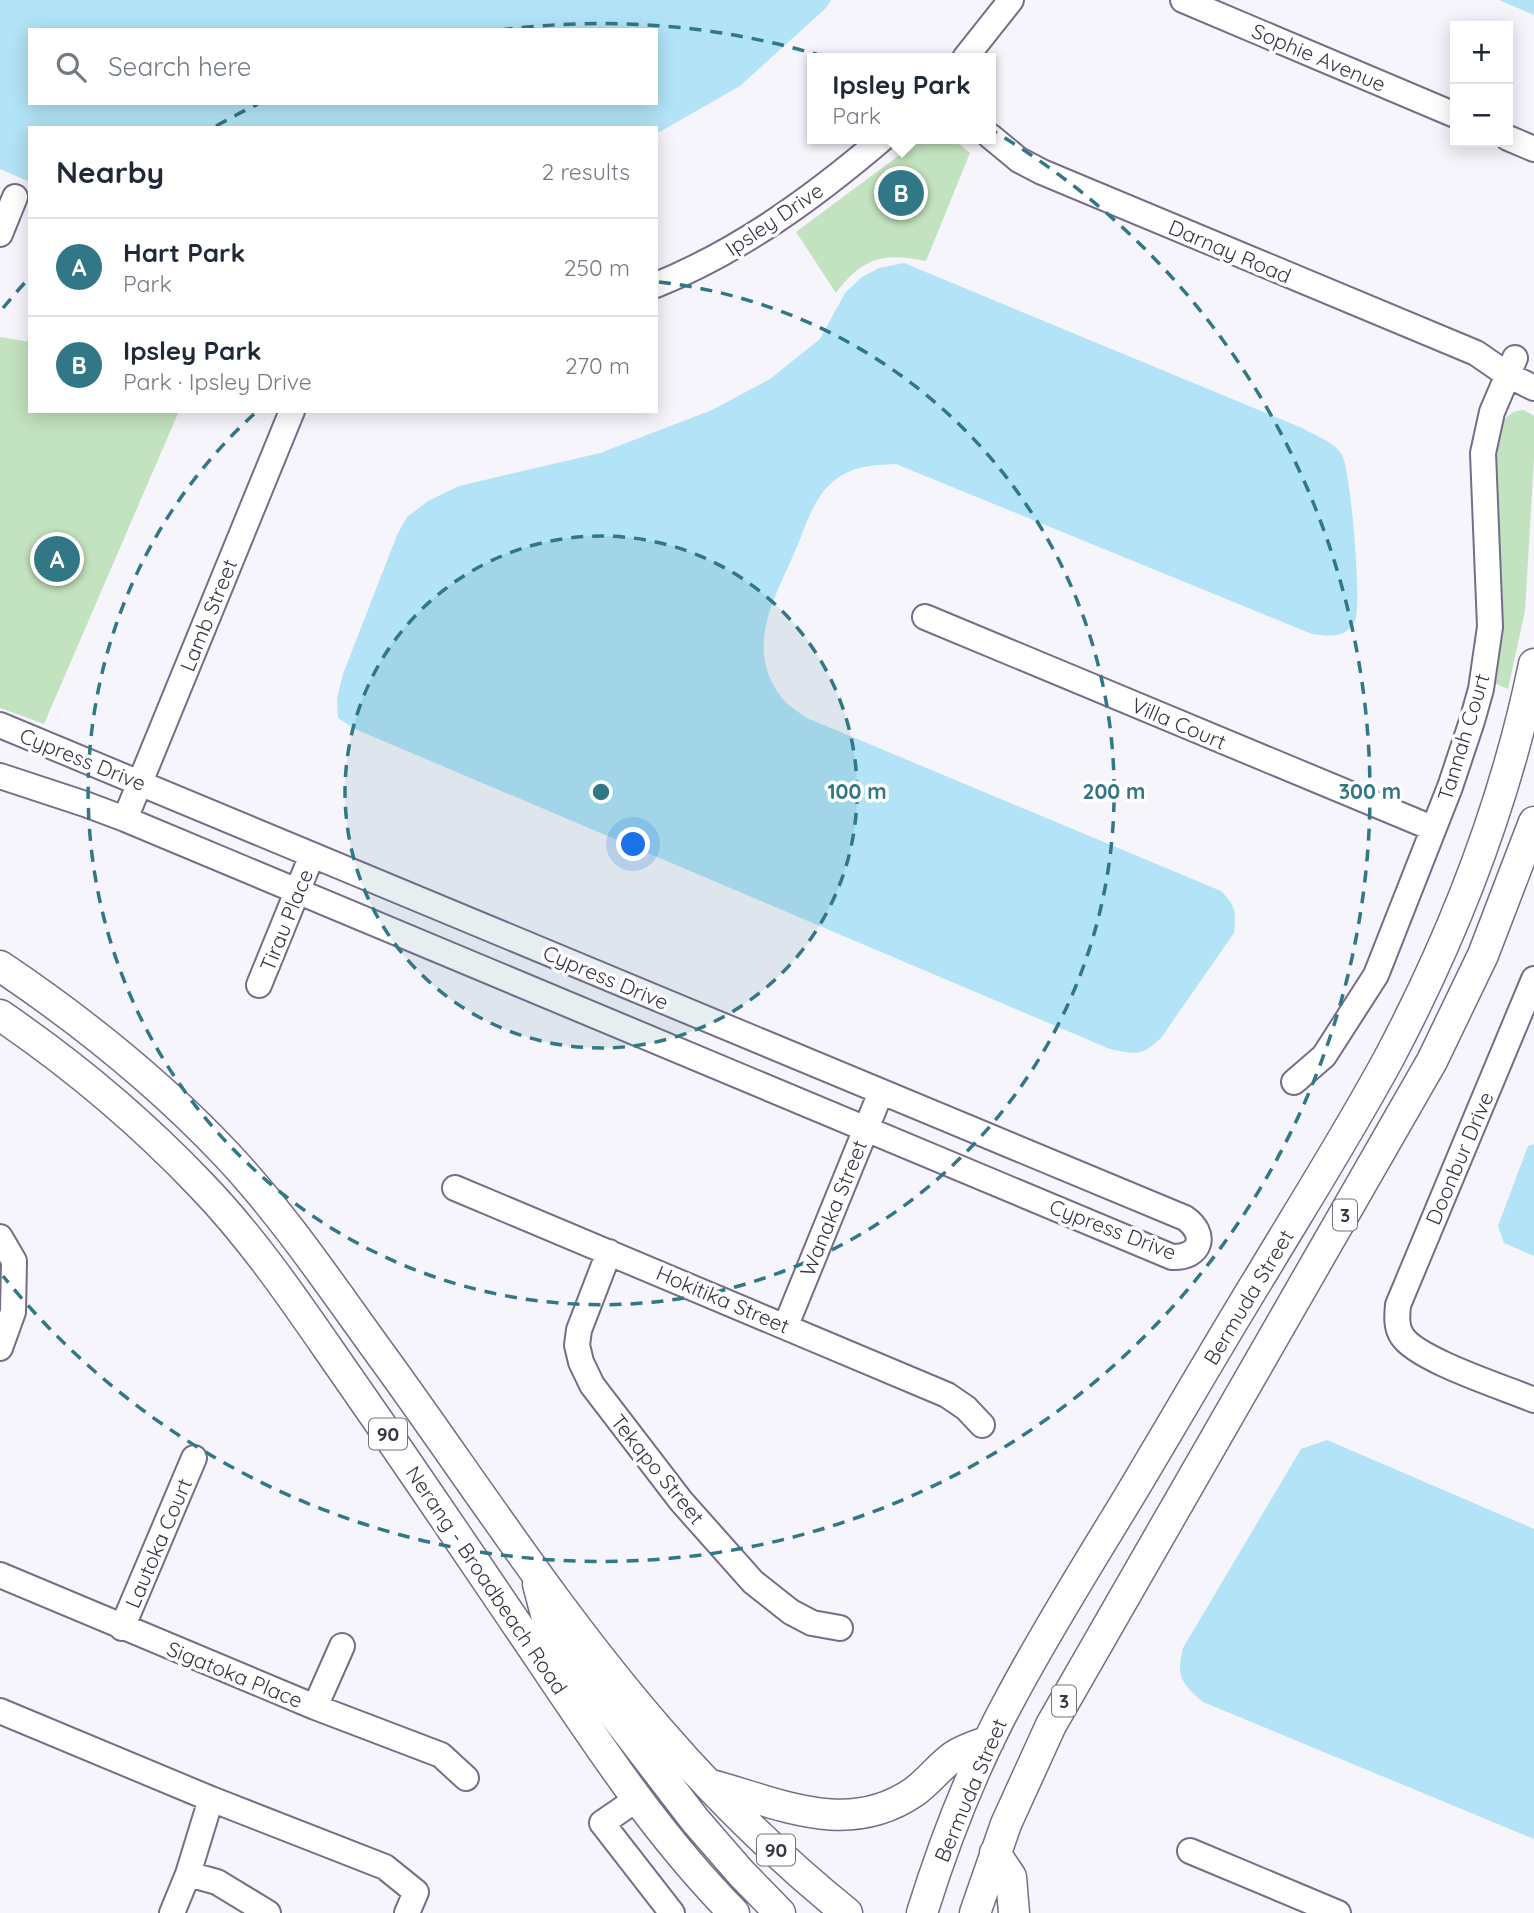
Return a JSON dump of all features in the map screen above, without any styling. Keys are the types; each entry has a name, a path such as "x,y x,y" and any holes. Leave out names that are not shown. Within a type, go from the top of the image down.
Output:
{"main road":[{"name":"Bermuda Street","path":"922,1913 948,1837 989,1741 1048,1631 1327,1164 1388,1060 1415,1007 1458,910 1488,828 1516,741 1534,664"},
{"name":"Bermuda Street","path":"975,1913 1022,1785 1051,1725 1432,1062 1483,955 1534,822"},
{"name":"Nerang - Broadbeach Road","path":"0,966 116,1052 228,1156 326,1275 533,1567 619,1681 707,1784"},
{"name":"Nerang - Broadbeach Road","path":"0,1015 97,1087 152,1137 202,1186 273,1269 637,1799 682,1856 734,1913"},
{"path":"533,1567 550,1626 574,1662 695,1820 780,1913"},
{"path":"707,1784 803,1812 838,1815 859,1813 876,1809 912,1793 954,1756 989,1741"},
{"name":"90","path":"707,1784 847,1913"},
{"path":"995,1853 1011,1877 1014,1913"}],"street":[{"path":"969,53 1012,0"},
{"name":"Sophie Avenue","path":"1183,0 1450,114"},
{"path":"1513,140 1534,149"},
{"name":"Darnay Road","path":"996,141 1019,160 1042,172 1476,353 1519,365 1534,388"},
{"name":"Ipsley Drive","path":"658,284 720,255 792,211 876,144"},
{"path":"0,234 15,197"},
{"name":"Tannah Court","path":"1294,1082 1324,1056 1376,975 1450,787 1472,721 1486,660 1490,627 1483,453 1492,412 1519,365"},
{"name":"Lamb Street","path":"125,819 291,413"},
{"name":"Villa Court","path":"925,617 1432,828"},
{"name":"Cypress Drive","path":"0,725 1185,1218 1194,1224 1199,1243 1194,1252 1183,1257 1172,1257 125,819 0,776"},
{"name":"Tirau Place","path":"259,985 312,855"},
{"name":"Doonbur Drive","path":"1534,979 1528,1009 1398,1305 1398,1327 1403,1338 1425,1355 1534,1400"},
{"name":"Wanaka Street","path":"786,1325 881,1092"},
{"name":"Hokitika Street","path":"455,1188 947,1395 966,1408 982,1425"},
{"path":"0,1237 14,1261 13,1312 0,1348"},
{"name":"Tekapo Street","path":"609,1252 579,1330 577,1345 581,1362 592,1385 681,1501 753,1582 791,1612 812,1623 840,1628"},
{"name":"Lautoka Court","path":"122,1628 194,1458"},
{"name":"Sigatoka Place","path":"0,1575 315,1707 442,1755 466,1778"},
{"path":"315,1707 342,1646"},
{"path":"0,1711 211,1799 385,1867 416,1892 407,1913"},
{"path":"172,1913 188,1874 211,1799"},
{"path":"637,1799 602,1823 672,1913"},
{"path":"1190,1851 1338,1913"},
{"path":"188,1874 217,1882 268,1913"}],"green space":[{"path":"914,144 959,144 970,153 926,261 898,257 875,260 855,272 836,293 796,232"},
{"path":"0,337 28,342 28,413 178,413 44,724 0,708"},
{"path":"1524,410 1534,416 1534,459 1525,611 1508,689 1492,682 1498,539 1495,451 1504,421 1512,413"}],"water":[{"path":"0,0 831,0 826,8 740,86 658,133 658,126 28,126 28,181 0,169"},
{"path":"1499,0 1534,0 1534,15"},
{"path":"904,263 1302,428 1324,439 1342,455 1349,486 1355,538 1357,610 1355,621 1342,634 1312,634 896,464 856,469 835,480 821,494 772,604 766,623 765,661 771,679 784,701 807,718 1221,891 1226,896 1234,910 1234,933 1161,1038 1143,1051 1132,1053 1110,1049 355,729 338,718 337,698 343,674 397,535 407,517 428,501 459,486 600,453 712,410 770,379 820,339 845,293 862,277 879,268"},
{"path":"1534,1144 1534,1256 1504,1243 1498,1226 1528,1146"},
{"path":"1327,1440 1534,1529 1534,1839 1203,1702 1182,1679 1180,1666 1183,1648 1301,1449"}],"place":[{"name":"Ipsley Park","path":"901,193"},
{"name":"Hart Park","path":"57,559"}]}
